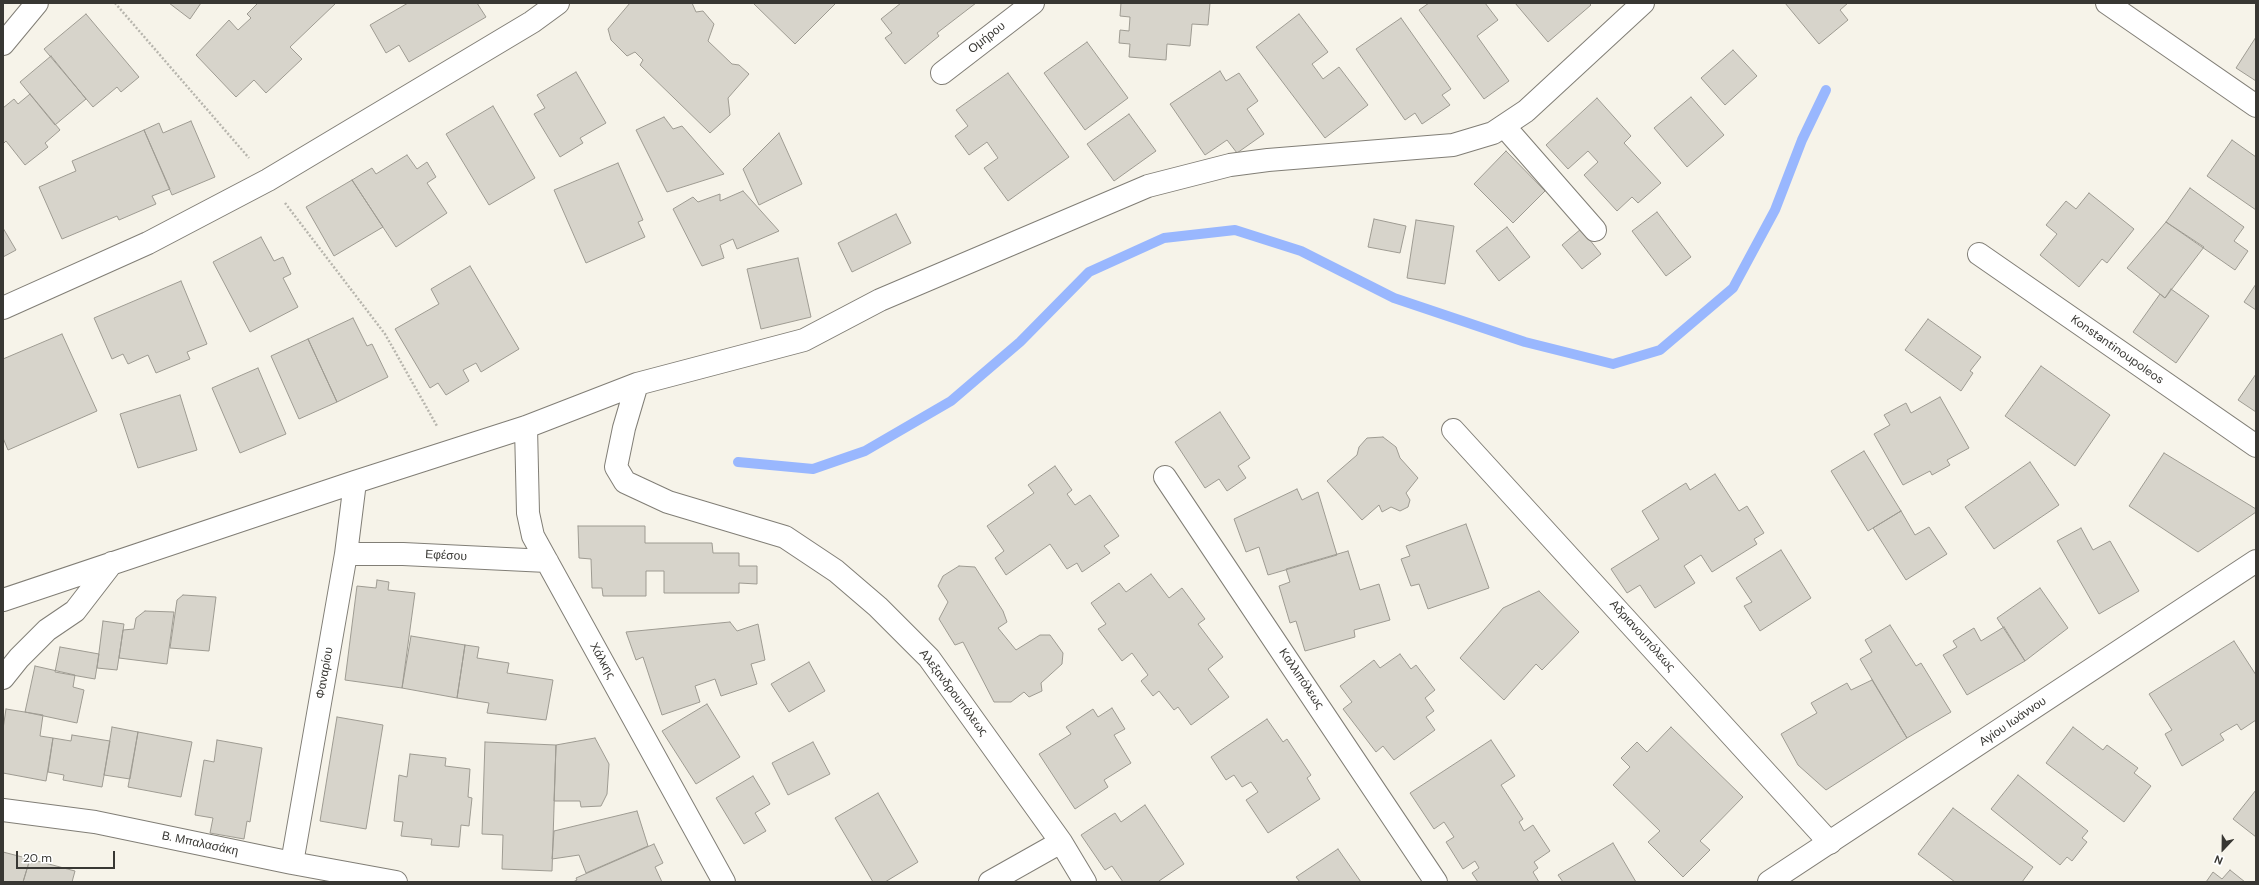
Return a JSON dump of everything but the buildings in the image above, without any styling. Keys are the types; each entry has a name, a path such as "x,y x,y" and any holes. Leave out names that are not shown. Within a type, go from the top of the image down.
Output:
{"street":[{"path":"3,44 37,3"},
{"path":"3,308 148,242 268,180 532,22 558,3"},
{"name":"Ομήρου","path":"942,73 1033,3"},
{"path":"3,600 355,482 526,427 637,384 804,340 880,300 1148,186 1230,165 1268,160 1453,145 1494,133 1526,111 1643,3"},
{"path":"2107,3 2256,106"},
{"path":"1504,126 1595,230"},
{"name":"Konstantinoupoleos","path":"1979,254 2256,446"},
{"name":"Αλεξανδρουπόλεως","path":"637,384 624,428 616,467 625,482 668,502 785,537 836,571 878,607 929,658 1061,842 1085,882"},
{"name":"Χάλκης","path":"526,427 528,513 533,536 722,881"},
{"name":"Αδριανουπόλεως","path":"1453,430 1830,843"},
{"name":"Καλλιπόλεως","path":"1165,477 1436,882"},
{"name":"Φαναρίου","path":"292,863 346,554 355,482"},
{"name":"Εφέσου","path":"346,554 403,554 547,561"},
{"name":"Αγίου Ιωάννου","path":"1769,882 2256,561"},
{"path":"3,678 19,658 47,630 75,612 112,563"},
{"name":"Β. Μπαλασάκη","path":"3,810 95,822 292,863 396,882"},
{"path":"990,882 1061,842"}],"path":[{"path":"115,3 268,180 385,334 452,451"}],"waterway":[{"path":"738,462 813,469 865,451 951,401 1020,342 1089,272 1164,238 1235,230 1301,251 1394,298 1525,342 1613,364 1660,350 1733,288 1775,210 1802,140 1826,90"}]}
